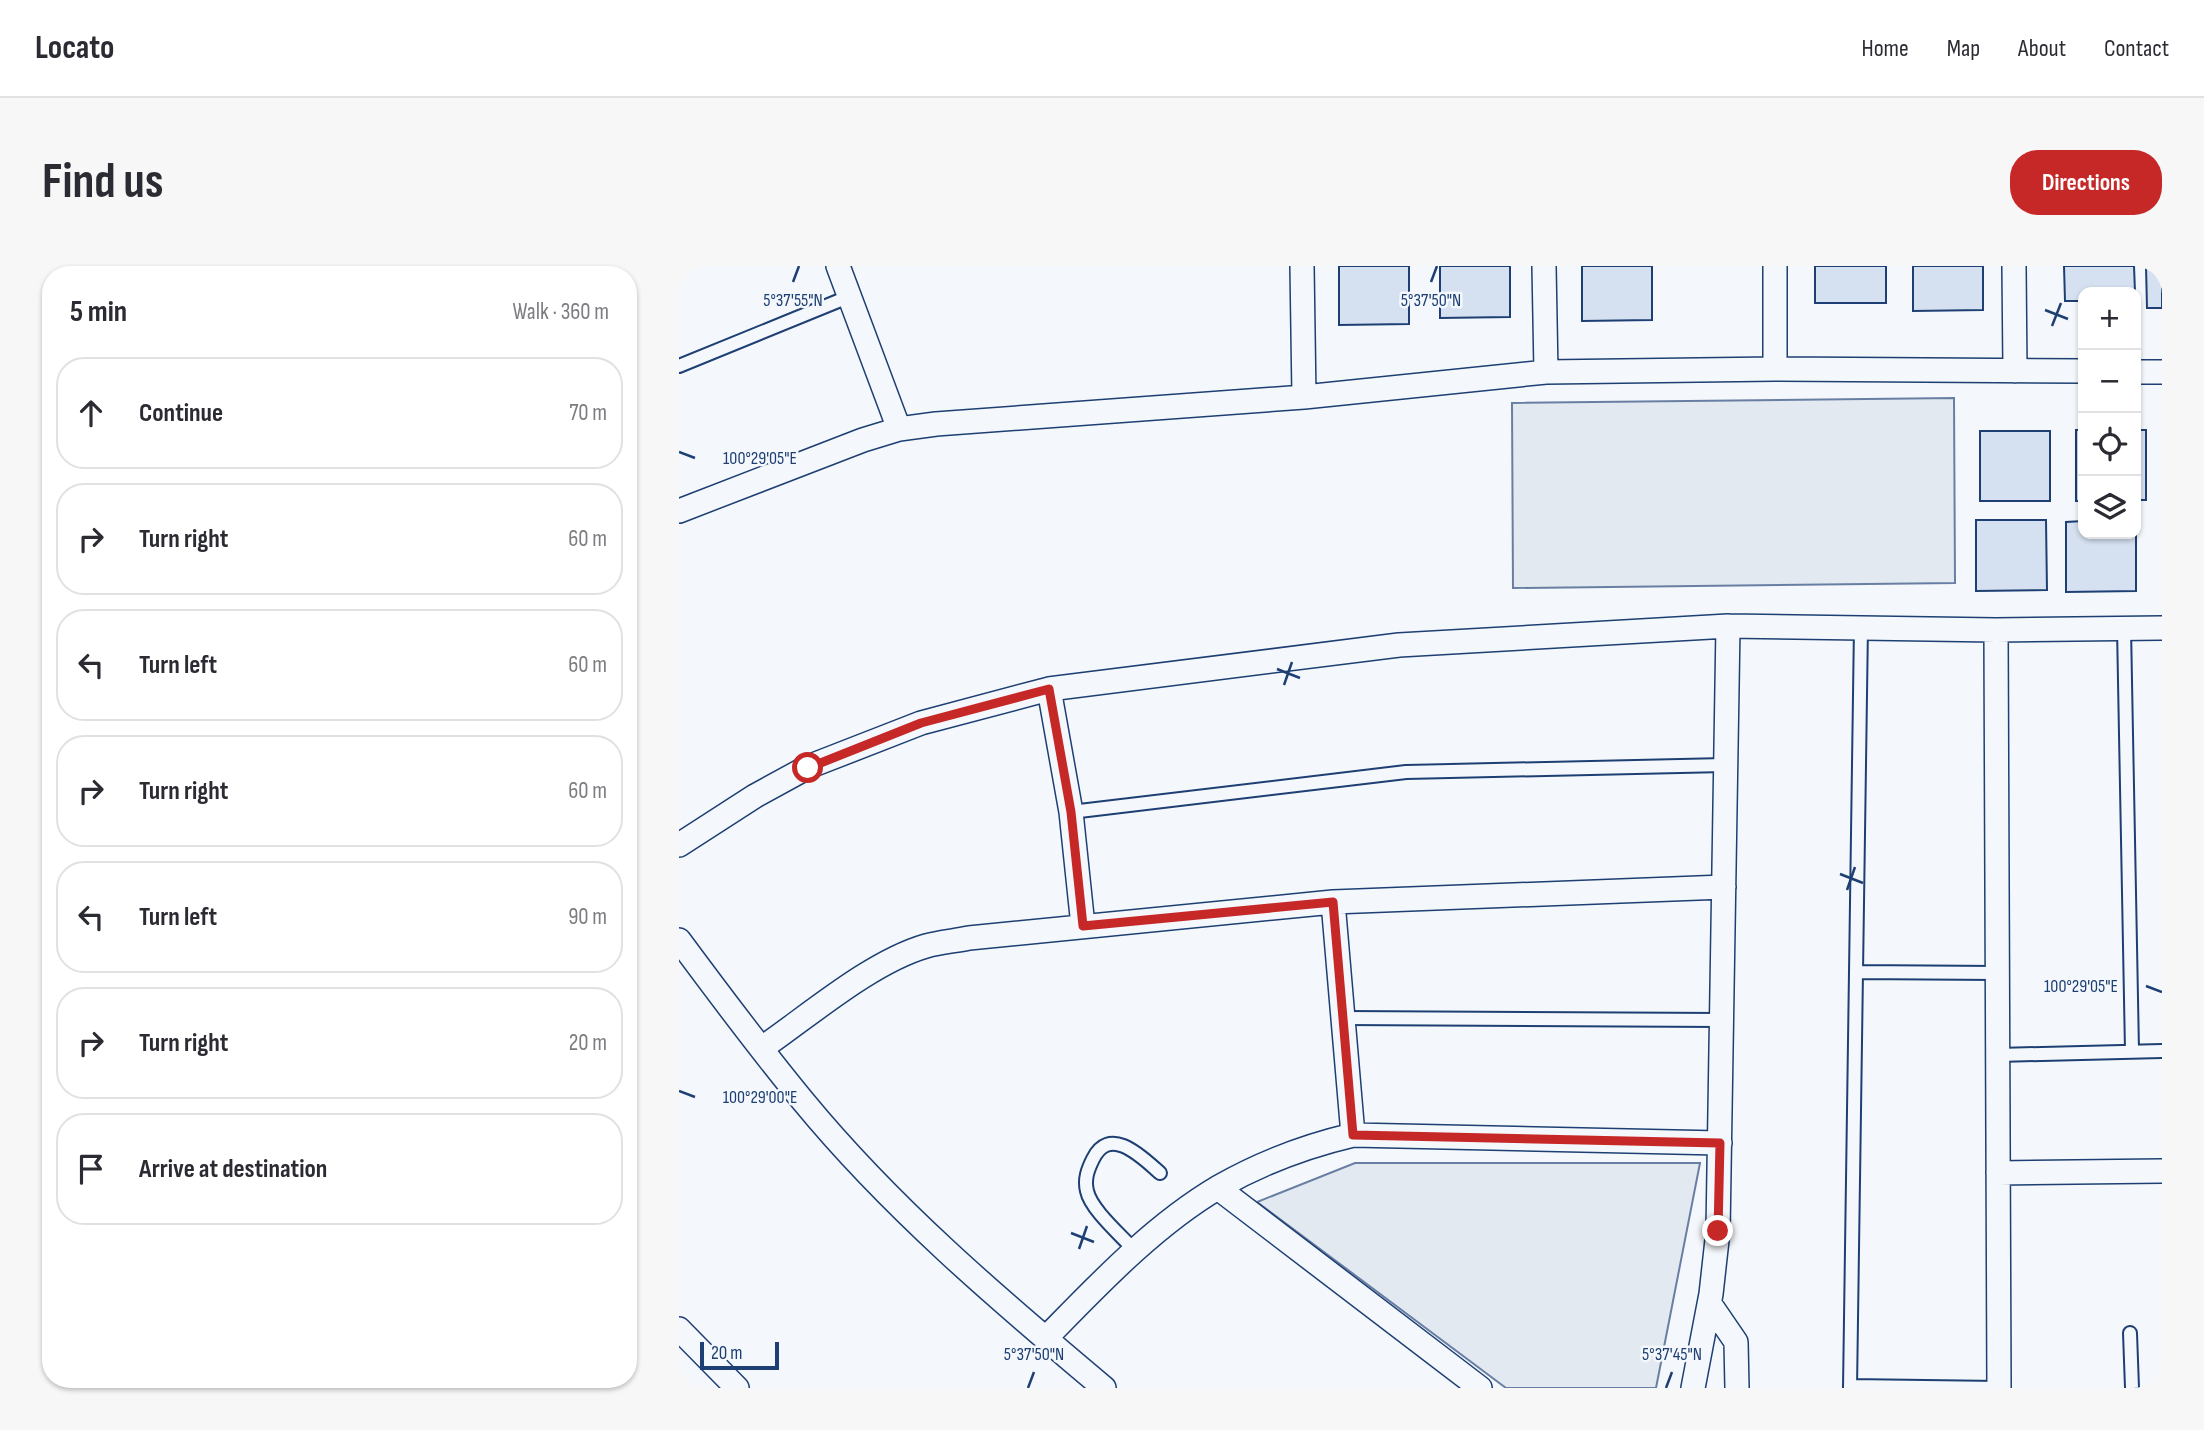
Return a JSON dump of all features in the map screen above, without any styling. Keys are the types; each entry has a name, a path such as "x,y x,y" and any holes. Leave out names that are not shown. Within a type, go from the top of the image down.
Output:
{"street":[{"path":"838,266 899,429"},
{"path":"1302,266 1304,397"},
{"path":"1544,266 1546,372"},
{"path":"1775,266 1776,369"},
{"path":"2014,266 2015,371"},
{"path":"679,511 863,440 899,429 936,424 1304,397 1546,372 1776,369 2078,372"},
{"path":"2141,372 2162,372"},
{"path":"1693,1388 1710,1304 1718,1231 1728,626"},
{"path":"679,845 755,796 819,763 921,723 1049,689 1399,645 1728,626 1996,630 2162,628"},
{"path":"1996,630 1999,1388"},
{"path":"1049,689 1071,812 1083,926"},
{"path":"762,1048 893,959 927,946 969,938 1333,902 1724,887"},
{"path":"1333,902 1353,1135"},
{"path":"679,940 803,1102 867,1171 931,1236 1045,1339 1104,1388"},
{"path":"1045,1339 1135,1251 1177,1217 1218,1188 1270,1161 1312,1145 1353,1135 1720,1143"},
{"path":"1998,1173 2162,1171"},
{"path":"1218,1188 1480,1388"},
{"path":"1710,1304 1736,1342 1737,1388"},
{"path":"679,1329 737,1388"}],"lane":[{"path":"679,366 848,297"},
{"path":"1861,626 1850,1387 1999,1388"},
{"path":"2124,628 2131,1051"},
{"path":"1071,812 1406,772 1725,765"},
{"path":"1856,972 1997,973"},
{"path":"1343,1018 1721,1020"},
{"path":"1998,1055 2162,1051"},
{"path":"1135,1251 1093,1203 1087,1190 1087,1172 1096,1153 1110,1144 1131,1148 1160,1172"},
{"path":"2130,1334 2132,1388"}],"shaded area":[{"path":"1954,398 1955,583 1513,588 1512,403"},
{"path":"1355,1163 1700,1163 1656,1388 1506,1388 1257,1202"}],"building":[{"path":"1339,266 1409,266 1409,324 1339,325"},
{"path":"1440,266 1510,266 1510,317 1440,318"},
{"path":"1582,266 1652,266 1652,320 1582,321"},
{"path":"1815,266 1886,266 1886,303 1815,303"},
{"path":"1913,266 1983,266 1983,310 1913,311"},
{"path":"2064,266 2134,266 2135,287 2078,287 2078,301 2065,301"},
{"path":"2146,266 2162,266 2162,308 2147,308"},
{"path":"2076,430 2078,430 2078,501"},
{"path":"2141,430 2146,430 2146,500 2141,500"},
{"path":"1980,431 2050,431 2050,501 1980,501"},
{"path":"1976,520 2046,520 2047,590 1976,591"},
{"path":"2078,521 2078,539 2136,539 2136,591 2066,592 2066,522"}],"route":[{"path":"808,768 921,723 1049,689 1071,812 1083,926 1333,902 1353,1135 1720,1143 1718,1231"}]}
